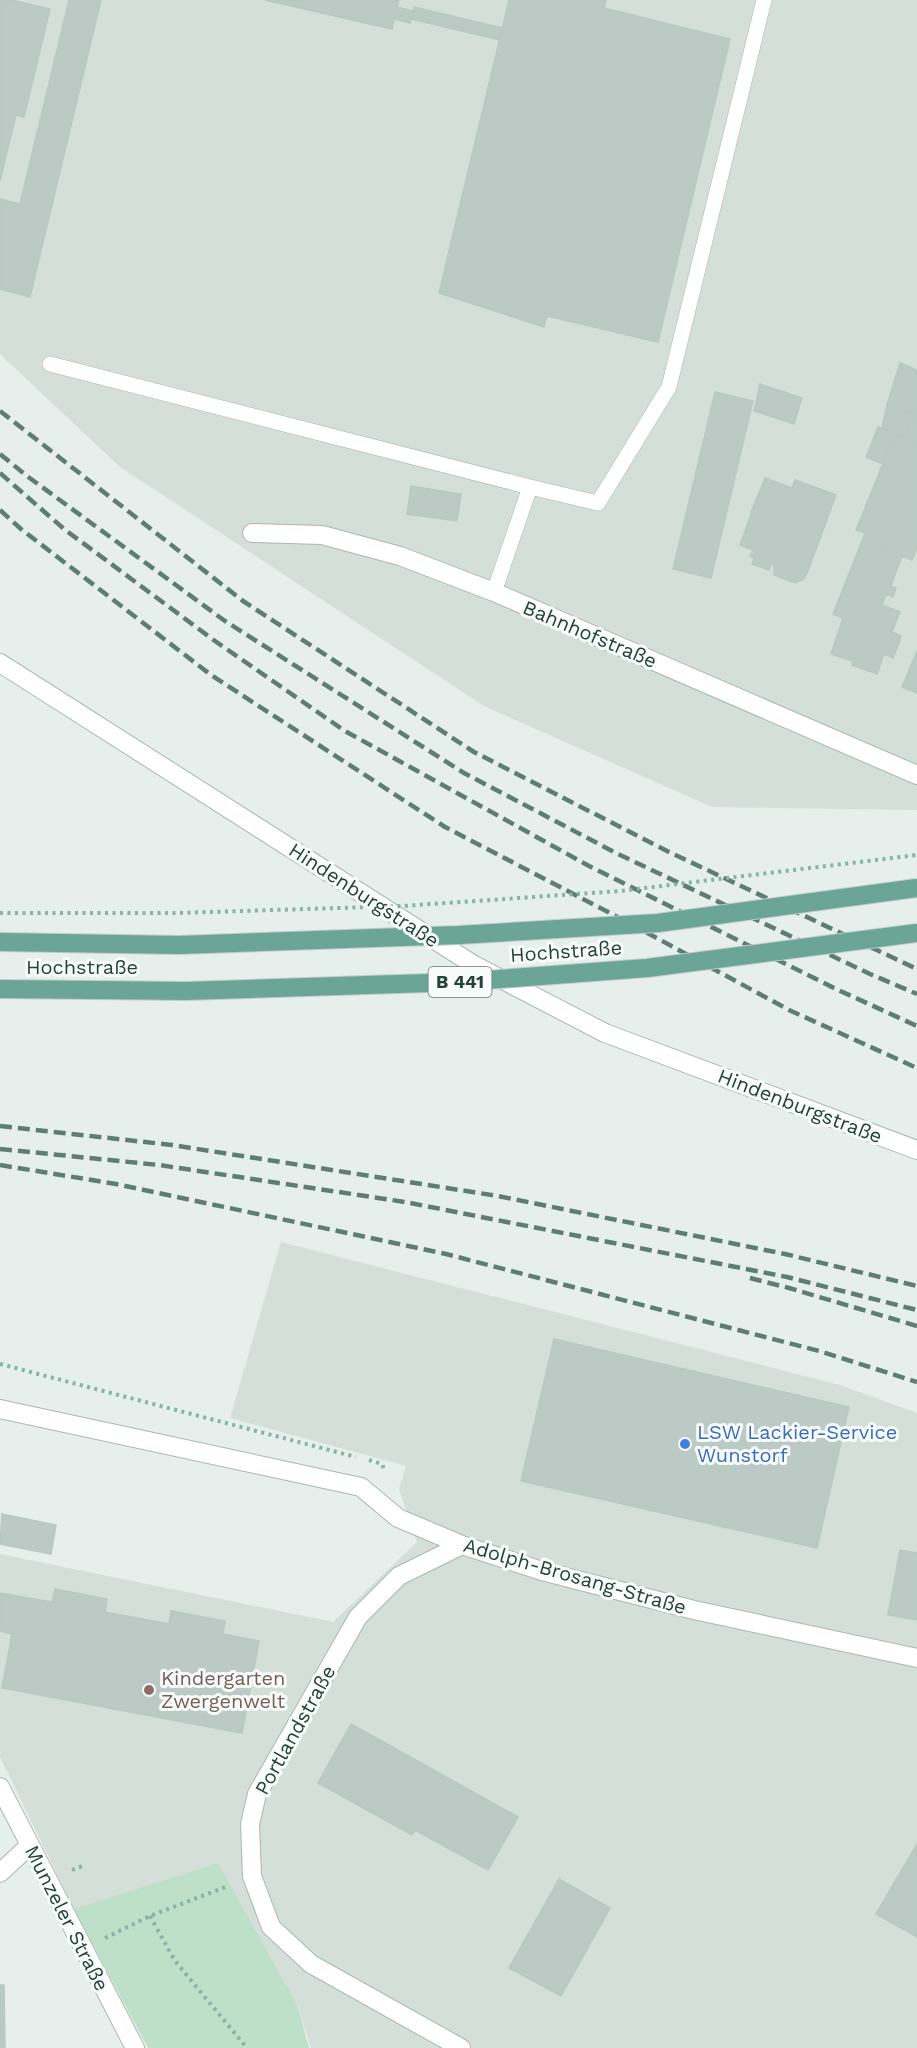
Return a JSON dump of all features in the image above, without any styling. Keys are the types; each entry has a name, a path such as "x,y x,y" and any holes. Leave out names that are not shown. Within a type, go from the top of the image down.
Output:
{"main road":[{"name":"Hochstraße","path":"0,942 180,945 482,933 658,923 917,888"},
{"name":"Hochstraße","path":"0,989 186,991 459,982 647,968 917,933"}],"street":[{"name":"Bahnhofstraße","path":"252,533 322,535 400,556 494,592 917,775"},
{"name":"Hindenburgstraße","path":"0,663 474,965 605,1033 917,1150"},
{"name":"Adolph-Brosang-Straße","path":"0,1409 361,1486 398,1518 462,1545 542,1571 694,1610 917,1658"},
{"name":"Portlandstraße","path":"461,2048 311,1964 271,1927 252,1876 250,1824 257,1794 358,1617 399,1576 462,1545"},
{"name":"Munzeler Straße","path":"0,1787 135,2048"},
{"path":"0,1873 30,1845"}],"lane":[{"path":"50,364 598,503 669,387 764,0"},
{"path":"494,592 531,487"}],"path":[{"path":"0,913 176,913 403,906 620,891 917,855"},
{"path":"0,1364 382,1464 386,1474"},
{"path":"83,1949 150,1916 252,1876"},
{"path":"150,1916 176,1961 247,2048"}],"shaded area":[{"path":"0,0 917,0 917,810 712,807 484,706 120,467 0,354"},
{"path":"281,1242 840,1385 917,1413 917,2048 311,2048 297,2004 218,1864 74,1909 0,1757 0,1554 333,1622 417,1542 399,1489 406,1466 230,1418"}],"green space":[{"path":"218,1863 297,2004 309,2048 148,2048 74,1909"}],"building":[{"path":"0,0 12,0 50,9 24,117 16,115 0,181"},
{"path":"69,0 101,0 30,297 0,289 0,199 20,204"},
{"path":"265,0 399,0 397,7 413,11 410,23 394,19 392,29"},
{"path":"509,0 606,0 604,8 730,39 658,342 547,316 544,327 439,293"},
{"path":"414,7 503,28 500,40 411,19"},
{"path":"900,363 917,370 917,443 905,438 914,415 887,405"},
{"path":"760,384 802,398 794,424 754,411"},
{"path":"715,392 753,401 711,578 673,569"},
{"path":"887,405 914,415 905,438 882,428"},
{"path":"878,427 895,434 883,464 866,457"},
{"path":"895,434 917,443 917,548 912,560 862,541 865,533 856,530"},
{"path":"765,478 792,488 795,480 836,495 808,571 804,579 795,583 774,575 774,565 771,564 769,570 752,564 754,558 750,556 753,550 740,545"},
{"path":"411,486 461,494 457,521 407,514"},
{"path":"862,541 902,556 891,586 896,588 893,597 886,594 882,605 900,612 892,632 901,636 893,658 884,654 877,674 852,665 853,661 831,654 843,618 833,614"},
{"path":"917,651 917,693 902,687"},
{"name":"LSW Lackier-Service Wunstorf","path":"554,1339 849,1407 817,1548 521,1481"},
{"path":"2,1514 56,1525 51,1554 0,1544"},
{"path":"900,1550 917,1553 917,1620 888,1615"},
{"path":"55,1589 107,1599 105,1612 169,1624 171,1611 225,1621 223,1634 259,1641 242,1733 2,1688 12,1634 0,1631 0,1593 52,1602"},
{"path":"351,1724 518,1817 488,1870 415,1830 412,1835 318,1783"},
{"path":"917,1844 917,1937 876,1914"},
{"path":"559,1879 610,1908 561,1996 509,1968"},
{"path":"0,1985 4,1985 5,2048 0,2048"}],"railway":[{"path":"0,411 243,601 474,752 667,851 917,969"},
{"path":"0,454 225,621 464,773 616,853 870,974 917,994"},
{"path":"0,473 64,529 215,641 345,731 589,866 836,989 917,1026"},
{"path":"0,510 21,529 211,675 445,827 789,1010 917,1068"},
{"path":"0,1126 172,1145 498,1196 785,1254 917,1286"},
{"path":"0,1149 159,1165 405,1202 787,1277 917,1310"},
{"path":"0,1165 116,1184 446,1254 819,1351 917,1382"},
{"path":"750,1278 917,1326"}],"place":[{"name":"LSW Lackier-Service Wunstorf","path":"685,1444"},
{"name":"Kindergarten Zwergenwelt","path":"149,1690"}]}
